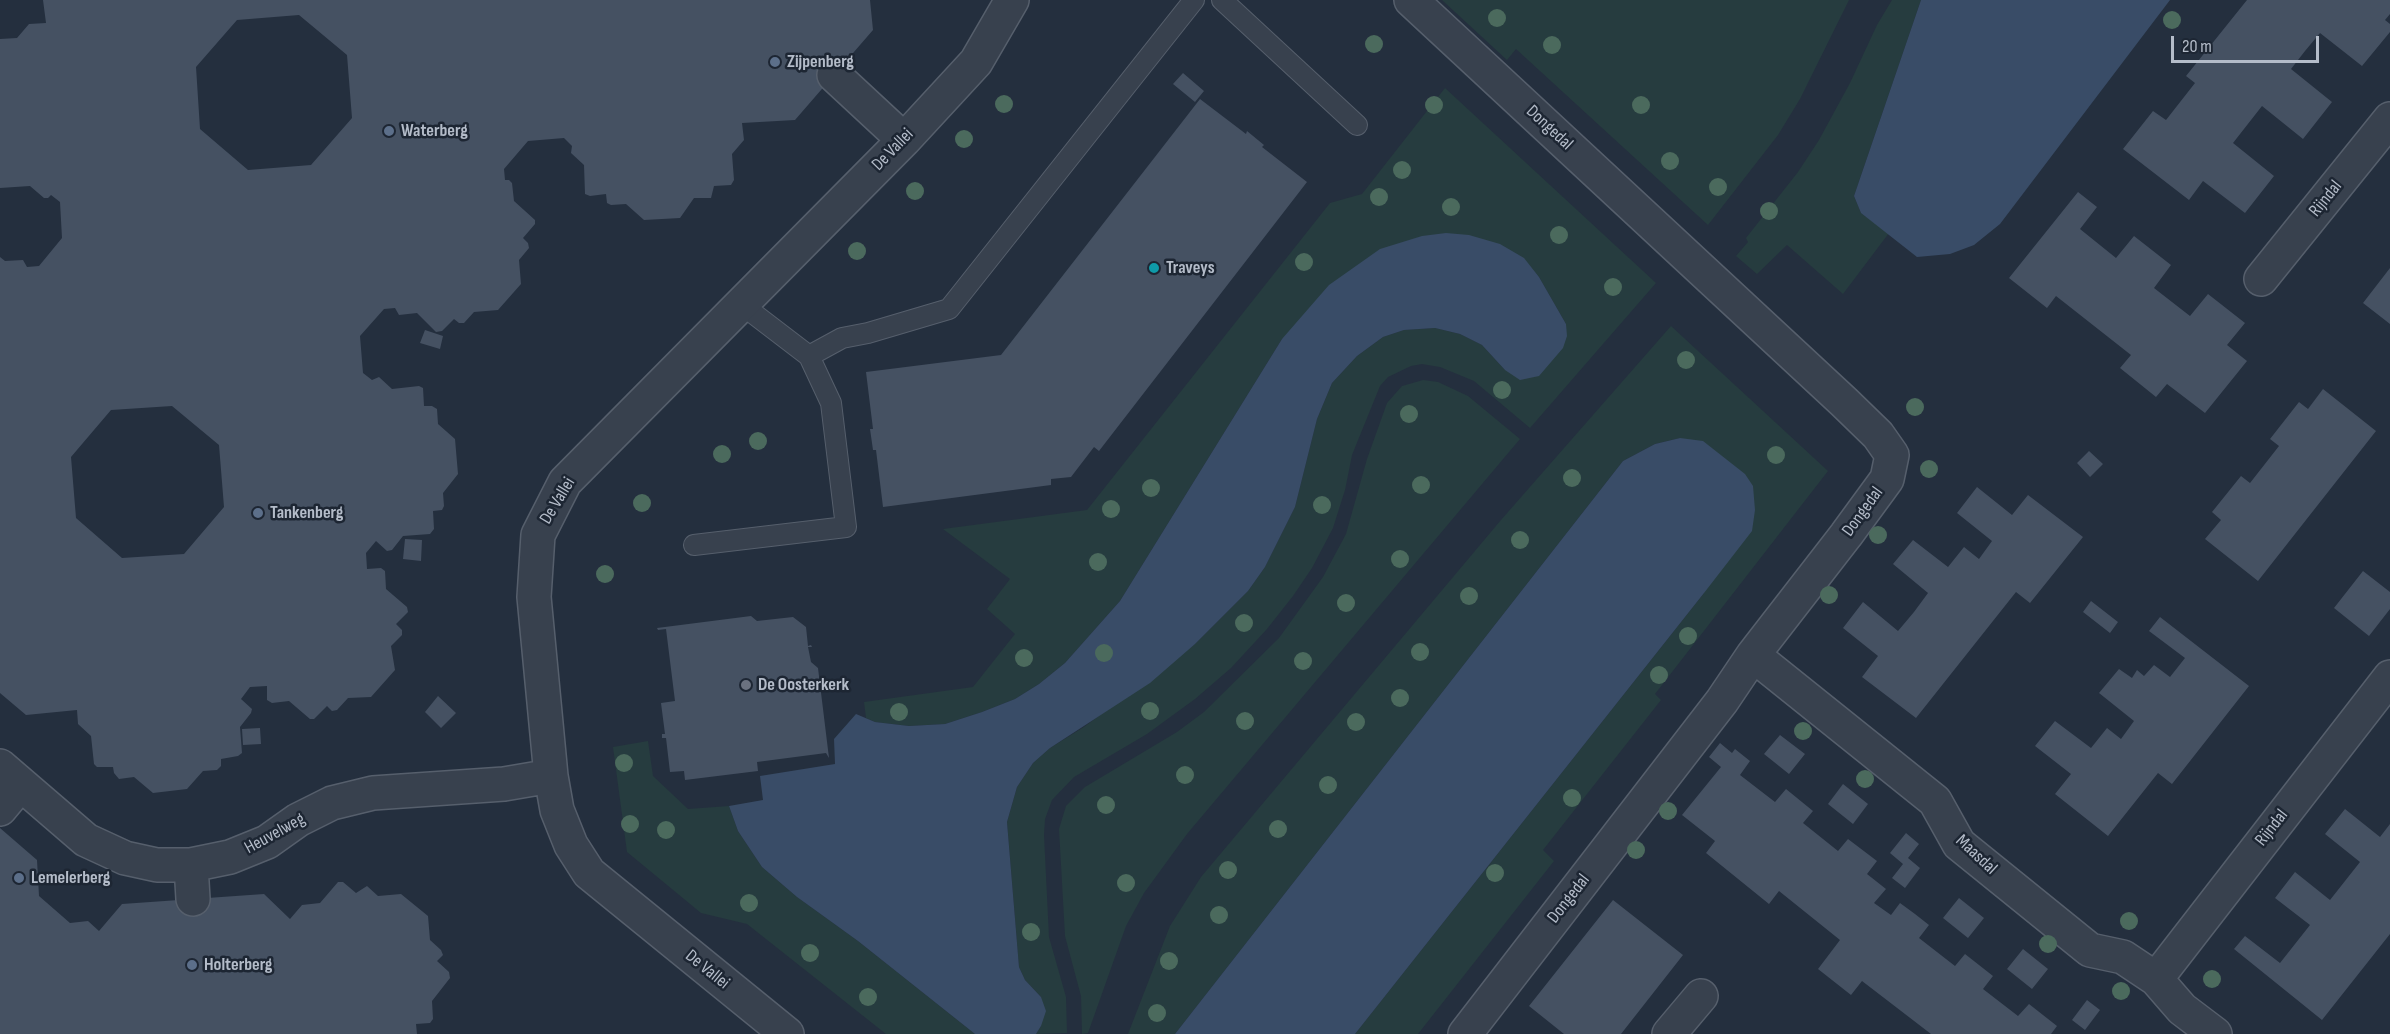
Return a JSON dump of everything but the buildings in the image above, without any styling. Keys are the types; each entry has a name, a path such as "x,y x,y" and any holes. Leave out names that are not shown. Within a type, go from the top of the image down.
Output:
{"street":[{"name":"De Vallei","path":"787,1034 589,873 571,845 562,823 551,776 534,597 538,535 565,482 904,140 976,62 1012,0"},
{"name":"Dongedal","path":"1411,0 1844,402 1878,435 1892,455 1887,479 1753,655 1722,702 1465,1034"},
{"path":"834,75 904,140"},
{"name":"Rijndal","path":"2261,279 2390,119"},
{"name":"Maasdal","path":"1753,655 1935,801 1959,844 2090,950 2123,957 2156,979 2182,1009 2215,1034"},
{"name":"Rijndal","path":"2156,979 2390,677"},
{"name":"Heuvelweg","path":"7,787 86,840 126,858 157,865 191,865 230,857 267,842 298,820 332,803 373,793 504,784 551,776"},
{"path":"191,865 193,899"},
{"path":"1670,1034 1701,996"}],"lane":[{"path":"809,356 842,338 868,333 949,309 1194,0"},
{"path":"1222,0 1357,125"},
{"path":"694,544 846,527 831,403 809,356 741,304"}],"green space":[{"path":"1442,0 1849,0 1800,99 1778,135 1708,225 1516,49 1507,60"},
{"path":"1892,0 1921,0 1854,196 1861,213 1889,233 1843,294 1787,245 1757,274 1736,256 1748,242 1746,238 1798,172 1819,140"},
{"path":"1445,88 1656,283 1530,428 1474,381 1440,367 1422,364 1411,366 1388,377 1380,386 1352,455 1345,490 1333,528 1312,568 1267,629 1231,668 1195,699 1147,734 1074,777 1052,800 1045,819 1044,835 1049,937 1066,997 1067,1033 1036,1034 1041,1026 1041,997 1025,980 1019,967 1007,822 1017,787 1033,763 1050,748 1084,727 1195,644 1248,591 1265,567 1295,507 1317,419 1332,383 1357,356 1383,337 1404,330 1435,328 1460,334 1482,345 1505,370 1566,324 1539,277 1523,258 1282,339 1120,601 1065,663 1039,684 1015,699 945,724 909,726 875,722 866,718 864,702 973,687 1015,634 987,609 1010,579 943,529 1087,510 1330,203 1362,194"},
{"path":"1671,326 1828,471 1655,694 1661,700 1543,850 1554,861 1418,1034 1355,1034 1704,593 1680,438 1655,444 1623,461 1175,1034 1128,1034 1170,926 1201,877 1501,520"},
{"path":"1423,380 1438,382 1468,396 1520,439 1187,834 1144,893 1126,926 1088,1033 1082,1034 1081,996 1065,936 1059,829 1066,806 1085,787 1177,732 1204,712 1279,638 1323,577 1346,534 1367,459 1387,403 1402,386"},
{"path":"648,741 653,776 688,809 729,806 738,831 762,867 797,897 858,941 975,1034 886,1034 747,924 701,913 627,852 613,747"}],"water":[{"path":"1921,0 2170,0 2000,224 1974,245 1950,254 1917,257 1861,213 1854,196"},
{"path":"1446,233 1469,235 1500,244 1524,258 1539,277 1566,324 1567,336 1563,348 1539,376 1520,380 1505,370 1482,345 1460,334 1435,328 1404,330 1383,337 1357,356 1332,383 1317,419 1295,507 1265,567 1248,591 1195,644 1150,683 1050,748 1033,763 1017,787 1007,822 1019,967 1025,980 1041,997 1046,1011 1036,1034 975,1034 858,941 797,897 762,867 738,831 729,806 763,800 760,776 835,764 834,739 856,714 875,722 909,726 945,724 1015,699 1039,684 1065,663 1120,601 1282,339 1329,285 1380,249 1422,236"},
{"path":"1680,438 1703,441 1745,474 1753,486 1755,510 1752,531 1355,1034 1175,1034 1623,461 1655,444"}],"place":[{"name":"Zijpenberg","path":"775,62"},
{"name":"Waterberg","path":"389,131"},
{"name":"Traveys","path":"1154,268"},
{"name":"Tankenberg","path":"258,513"},
{"name":"De Oosterkerk","path":"746,685"},
{"name":"Lemelerberg","path":"19,878"},
{"name":"Holterberg","path":"192,965"}]}
